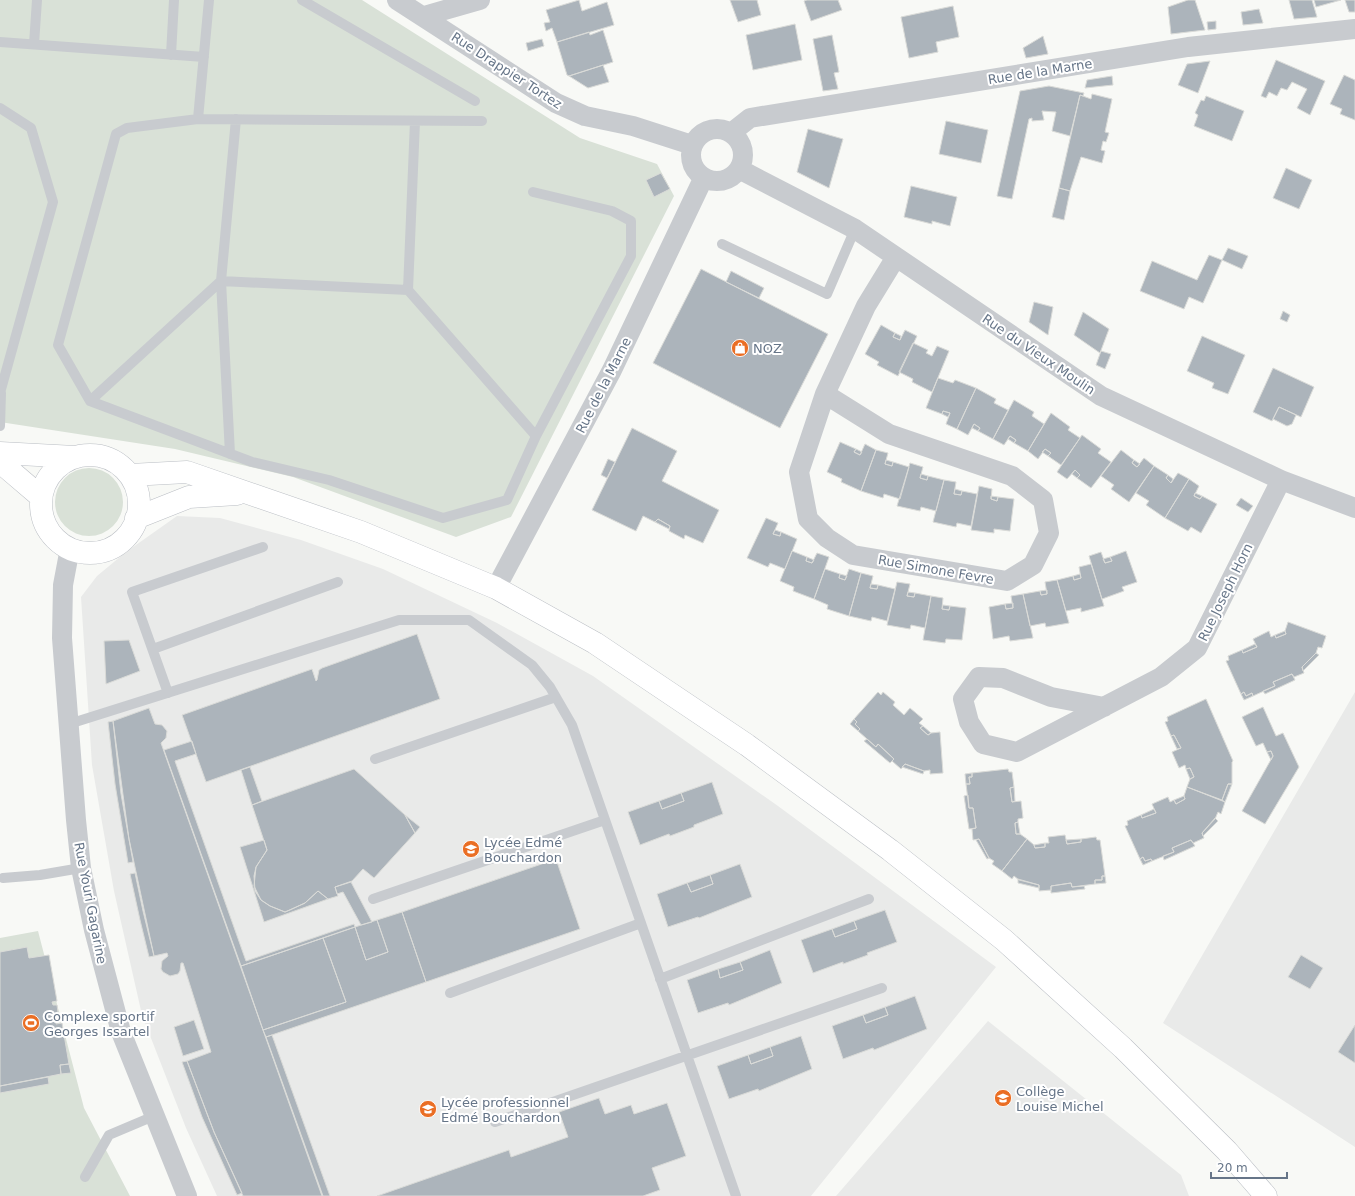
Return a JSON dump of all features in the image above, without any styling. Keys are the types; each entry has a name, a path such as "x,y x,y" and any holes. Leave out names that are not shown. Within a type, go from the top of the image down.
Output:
{"street":[{"name":"Rue Drappier Tortez","path":"397,0 424,16 556,103 585,116 633,126 692,145"},
{"path":"424,16 480,0"},
{"name":"Rue de la Marne","path":"731,133 750,118 1188,47 1355,29"},
{"path":"716,129 731,133 741,146 743,158 739,169 727,180 711,181 703,179 697,174 690,160 692,145 696,138 709,130 716,129"},
{"name":"Rue du Vieux Moulin","path":"739,169 855,229 1100,396 1281,480 1355,508"},
{"name":"Rue de la Marne","path":"496,588 612,370 703,179"},
{"name":"Rue Simone Fevre","path":"825,394 889,434 1012,476 1043,500 1049,533 1033,565 1007,581 853,555 827,538 808,519 799,472 825,394 866,306 896,257"},
{"path":"0,453 75,456 90,454 105,457 119,464 130,475 135,485 138,496 136,518 131,531 122,541 110,548 96,552 83,552 70,548 56,540 46,528 41,513 41,497 44,484 52,472 62,463 75,456"},
{"path":"0,462 41,497"},
{"path":"130,475 187,472 244,493 361,532 496,588 596,642 747,745 890,850 1004,940 1123,1048 1227,1151 1266,1196"},
{"name":"Rue Joseph Horn","path":"1104,707 1051,697 1003,678 979,677 963,698 969,722 983,744 1017,752 1104,707 1161,677 1196,648 1281,480"},
{"path":"136,518 188,497 244,493"},
{"name":"Rue Youri Gagarine","path":"70,548 62,585 62,638 81,868 94,930 121,1032 187,1196"}],"lane":[{"path":"34,44 37,0"},
{"path":"171,55 174,0"},
{"path":"198,119 209,0"},
{"path":"302,0 475,101"},
{"path":"0,42 204,57"},
{"path":"0,108 31,128 53,202 0,393 0,426"},
{"path":"482,121 198,119 128,128 116,134 58,345 90,402 252,462 329,480 443,518 507,500 536,436 631,256 630,221 612,211 533,192"},
{"path":"230,454 221,281 236,119"},
{"path":"415,121 408,290 536,436"},
{"path":"722,244 827,294 855,229"},
{"path":"90,402 221,281 408,290"},
{"path":"168,692 132,592 263,547"},
{"path":"153,650 338,582"},
{"path":"69,724 399,620 469,620 532,665 556,697 572,725 736,1196"},
{"path":"375,759 556,697"},
{"path":"373,898 605,820"},
{"path":"3,878 40,875 81,868"},
{"path":"660,978 869,899"},
{"path":"450,993 641,923"},
{"path":"495,1122 882,988"},
{"path":"85,1177 109,1135 154,1116"}],"shaded area":[{"path":"0,0 362,0 580,138 657,164 674,196 511,517 456,537 293,477 175,449 0,422"},
{"path":"82,468 96,468 108,474 117,483 123,495 121,515 113,526 102,534 96,536 82,536 76,534 65,526 57,515 55,509 55,495 57,489 65,478 76,470"},
{"name":"Lycée Edmé Bouchardon","path":"177,516 220,518 301,540 383,569 497,623 593,676 778,806 996,967 811,1196 217,1196 186,1128 142,1015 114,891 92,765 81,597 97,576 126,552"},
{"path":"1355,692 1355,1147 1163,1023"},
{"name":"Complexe sportif Georges Issartel","path":"38,931 84,1108 130,1196 0,1196 0,938"},
{"name":"Collège Louise Michel","path":"988,1021 1181,1175 1189,1196 836,1196"}],"building":[{"path":"579,0 582,11 607,2 614,25 557,42 552,28 546,31 544,23 550,22 546,10"},
{"path":"730,0 757,0 761,15 738,22"},
{"path":"838,0 842,10 811,21 804,1"},
{"path":"1188,0 1195,0 1205,30 1171,34 1168,7"},
{"path":"1289,0 1312,0 1317,17 1294,19"},
{"path":"1314,0 1341,0 1316,7"},
{"path":"1345,0 1355,0 1355,12 1349,12"},
{"path":"953,6 959,37 936,42 938,52 909,58 901,17"},
{"path":"1259,9 1263,23 1243,25 1241,12"},
{"path":"1216,21 1216,29 1208,30 1207,22"},
{"path":"795,24 802,60 753,70 746,35"},
{"path":"603,30 613,62 569,76 567,75 557,42 589,32 590,35"},
{"path":"832,35 839,72 834,73 838,89 823,91 813,39"},
{"path":"1043,36 1048,54 1026,58 1023,48"},
{"path":"542,39 544,46 528,51 526,43"},
{"path":"1276,60 1325,81 1310,115 1297,108 1307,89 1292,82 1287,90 1281,88 1277,96 1269,92 1266,98 1261,96"},
{"path":"1210,61 1198,93 1178,85 1187,64"},
{"path":"603,65 609,82 588,88 569,76"},
{"path":"1344,75 1355,80 1355,120 1340,114 1342,109 1330,104"},
{"path":"1112,76 1113,85 1085,88 1087,80"},
{"path":"1049,86 1084,93 1083,96 1080,95 1070,136 1052,131 1056,112 1042,111 1044,120 1032,121 1032,118 1029,119 1012,199 997,196 1020,91"},
{"path":"1092,94 1112,99 1105,132 1109,133 1106,142 1103,141 1101,150 1105,151 1102,163 1081,157 1070,191 1059,188 1080,95 1091,99"},
{"path":"1206,96 1244,111 1232,141 1194,126 1198,115 1195,113 1201,100 1204,101"},
{"path":"946,121 988,130 981,163 939,154"},
{"path":"808,129 843,139 829,188 797,172"},
{"path":"1286,168 1312,180 1299,209 1273,198"},
{"path":"661,173 670,189 654,197 646,180"},
{"path":"911,186 957,197 950,226 932,221 932,224 904,217"},
{"path":"1059,188 1070,191 1064,220 1052,217"},
{"path":"1228,248 1248,256 1242,269 1222,260"},
{"path":"1209,255 1222,260 1203,303 1189,297 1184,309 1140,291 1152,261 1197,280"},
{"name":"NOZ","path":"701,269 828,334 780,428 653,363"},
{"path":"731,271 764,288 759,298 726,282"},
{"path":"1034,302 1053,307 1048,335 1029,322"},
{"path":"1283,311 1290,315 1287,322 1280,319"},
{"path":"1083,312 1109,329 1100,353 1074,335"},
{"path":"881,325 895,333 893,337 900,340 905,330 917,336 898,376 877,365 879,362 865,354"},
{"path":"895,333 901,336 900,340 893,337"},
{"path":"1202,336 1245,355 1228,394 1212,388 1214,383 1187,371"},
{"path":"913,343 928,350 926,353 932,356 937,346 949,351 932,392 912,382 913,379 899,372"},
{"path":"1101,351 1111,354 1105,369 1096,365"},
{"path":"1273,368 1314,387 1301,417 1279,407 1272,421 1253,412"},
{"path":"938,378 953,383 955,380 976,388 957,429 946,424 950,413 943,411 942,414 926,408"},
{"path":"976,388 996,399 994,403 1008,410 993,439 978,431 980,428 974,424 968,435 957,429"},
{"path":"1014,400 1034,412 1032,416 1044,424 1028,451 1014,443 1016,440 1010,436 1004,445 993,439"},
{"path":"1279,407 1296,415 1292,424 1287,426 1273,419"},
{"path":"943,411 950,413 948,417 942,414"},
{"path":"1051,413 1070,427 1068,430 1080,438 1061,465 1048,456 1051,453 1045,449 1038,459 1028,451"},
{"path":"974,424 980,428 978,431 972,428"},
{"path":"632,428 677,451 662,481 719,510 703,543 685,535 684,539 669,531 670,526 658,519 655,522 643,516 636,531 592,510"},
{"path":"1082,435 1101,449 1098,453 1111,462 1091,488 1077,478 1080,475 1075,470 1067,479 1057,472"},
{"path":"1010,436 1016,440 1014,443 1008,439"},
{"path":"840,442 856,449 854,452 860,455 865,444 876,450 861,491 841,482 842,479 827,472"},
{"path":"856,449 862,452 860,455 854,452"},
{"path":"1045,449 1051,453 1048,456 1042,452"},
{"path":"876,450 888,453 885,464 892,466 893,462 909,467 900,499 884,494 883,498 861,491"},
{"path":"1121,450 1134,460 1132,463 1137,467 1144,458 1154,466 1129,502 1111,489 1114,485 1101,476"},
{"path":"608,459 615,462 607,478 601,475"},
{"path":"886,460 893,462 892,466 885,464"},
{"path":"1134,460 1140,464 1137,467 1132,463"},
{"path":"910,463 923,467 920,478 927,480 928,476 944,480 936,511 921,507 920,511 897,506"},
{"path":"1154,466 1168,475 1166,478 1171,483 1178,473 1189,479 1165,518 1146,505 1149,501 1136,493"},
{"path":"1075,470 1080,475 1077,478 1072,474"},
{"path":"921,474 928,476 927,480 920,478"},
{"path":"1168,475 1173,479 1171,483 1166,478"},
{"path":"1189,479 1199,486 1194,496 1200,499 1202,496 1217,504 1201,533 1191,527 1188,531 1165,518"},
{"path":"944,480 956,482 954,494 961,495 962,491 977,494 971,526 957,523 956,527 933,522"},
{"path":"979,486 992,489 991,499 997,501 998,497 1014,499 1010,531 994,529 994,533 971,530"},
{"path":"955,489 962,491 961,495 954,494"},
{"path":"1195,493 1202,496 1200,499 1194,496"},
{"path":"991,496 998,497 997,501 991,499"},
{"path":"1241,498 1253,506 1248,512 1236,505"},
{"path":"766,518 778,523 773,534 780,536 781,532 797,539 785,569 770,563 768,567 747,558"},
{"path":"658,519 670,526 669,529 655,522"},
{"path":"775,530 781,532 780,536 773,534"},
{"path":"792,551 807,557 806,561 812,563 817,553 829,557 814,599 793,591 794,587 780,581"},
{"path":"1126,551 1137,582 1122,587 1124,591 1102,599 1089,556 1101,552 1105,563 1112,561 1110,557"},
{"path":"807,557 814,560 812,563 806,561"},
{"path":"1110,557 1112,561 1105,563 1103,559"},
{"path":"1091,564 1104,606 1081,612 1081,608 1066,611 1057,580 1073,576 1074,580 1081,578 1079,567"},
{"path":"825,569 840,574 839,578 845,580 849,569 861,573 849,616 827,609 828,605 814,599"},
{"path":"861,573 873,576 870,588 877,589 878,585 895,589 887,621 872,617 871,621 849,616"},
{"path":"840,574 847,576 845,580 839,578"},
{"path":"1080,574 1081,578 1074,580 1073,576"},
{"path":"1057,580 1069,623 1046,627 1045,623 1030,626 1023,594 1040,591 1041,595 1047,594 1045,582"},
{"path":"897,582 910,584 907,596 914,597 915,593 931,596 925,628 911,625 910,629 887,625"},
{"path":"871,584 878,585 877,589 870,588"},
{"path":"1047,590 1047,594 1041,595 1040,591"},
{"path":"908,592 915,593 914,597 907,596"},
{"path":"1023,594 1033,638 1010,641 1009,636 993,639 989,607 1005,604 1006,609 1013,608 1011,596"},
{"path":"931,596 943,598 942,609 949,610 950,606 966,608 962,640 946,639 945,643 923,640"},
{"path":"1013,603 1013,608 1006,609 1005,604"},
{"path":"943,605 950,606 949,610 942,609"},
{"path":"1288,622 1326,636 1322,648 1318,647 1316,653 1302,667 1304,673 1294,677 1292,674 1273,682 1275,686 1253,696 1252,693 1246,696 1244,692 1241,694 1226,661 1229,660 1228,656 1242,650 1243,653 1257,647 1253,639 1269,631 1271,637 1275,635 1276,638 1286,634 1285,631"},
{"path":"1285,631 1286,634 1276,638 1275,635"},
{"path":"417,634 440,699 206,782 182,715 312,669 316,681 319,670 322,668"},
{"path":"129,640 140,671 106,684 104,641"},
{"path":"1255,644 1257,647 1243,653 1242,650"},
{"path":"1316,653 1319,655 1303,671 1302,667"},
{"path":"1292,674 1295,680 1265,694 1263,691 1275,686 1273,682"},
{"path":"878,692 881,695 883,692 895,702 893,705 904,715 910,708 923,719 919,723 923,726 920,728 928,735 931,733 940,732 943,773 930,774 930,770 924,771 905,764 901,769 892,761 894,759 878,744 876,747 858,731 860,729 855,724 857,722 854,719"},
{"path":"1244,692 1246,696 1252,693 1253,696 1244,700 1241,694"},
{"path":"1206,699 1233,761 1232,784 1228,784 1222,800 1187,787 1190,779 1194,777 1190,768 1186,769 1185,765 1179,768 1172,752 1181,748 1174,735 1171,736 1165,722 1168,721 1167,717"},
{"path":"1263,707 1276,736 1283,733 1299,767 1265,824 1242,811 1273,756 1271,751 1267,752 1263,743 1256,746 1242,717"},
{"path":"149,708 155,724 162,725 167,731 166,738 161,743 322,1196 243,1196 214,1132 187,1061 211,1052 183,963 181,963 178,974 170,976 161,969 162,961 168,956 167,953 154,956 129,839 113,721"},
{"path":"854,719 857,722 855,724 860,729 858,731 850,724"},
{"path":"113,721 121,794 133,862 128,863 115,784 108,722"},
{"path":"923,726 931,733 928,735 920,728"},
{"path":"1174,735 1181,748 1177,749 1171,736"},
{"path":"867,739 876,747 878,744 894,759 890,763 864,741"},
{"path":"192,741 196,754 175,761 246,961 354,924 355,927 241,966 164,750"},
{"path":"1271,751 1273,756 1271,760 1267,752"},
{"path":"905,764 924,771 923,774 902,767"},
{"path":"250,767 262,801 252,805 241,770"},
{"path":"1190,768 1194,777 1190,779 1186,769"},
{"path":"354,769 405,815 415,833 374,878 363,869 352,881 335,887 338,896 328,899 318,891 305,903 285,912 270,906 261,900 254,886 256,867 267,850 252,805"},
{"path":"1008,769 1009,772 1012,772 1014,787 1010,788 1012,802 1021,801 1023,818 1018,819 1018,822 1015,823 1016,834 1020,834 1027,839 1002,871 992,864 994,861 989,858 979,839 973,840 972,829 976,828 973,808 969,808 966,784 970,784 969,777 972,777 972,773"},
{"path":"972,773 972,777 969,777 970,784 966,784 965,774"},
{"path":"712,782 723,814 670,836 669,834 640,845 628,812 659,801 662,809 684,801 681,793"},
{"path":"1228,784 1232,784 1225,802 1222,800"},
{"path":"1014,787 1015,801 1012,802 1010,788"},
{"path":"1187,787 1225,802 1221,814 1218,812 1215,819 1202,833 1204,838 1193,843 1191,840 1172,848 1174,852 1152,861 1151,859 1145,861 1143,857 1140,859 1125,826 1128,825 1127,821 1141,815 1142,818 1156,813 1152,804 1168,797 1170,802 1174,800 1176,804 1185,799 1184,796"},
{"path":"681,793 684,801 662,809 659,801"},
{"path":"968,795 969,808 973,808 976,828 969,829 964,796"},
{"path":"1184,796 1185,799 1176,804 1174,800"},
{"path":"1154,809 1156,813 1142,818 1141,815"},
{"path":"405,815 420,827 415,833"},
{"path":"1215,818 1218,821 1203,836 1202,833"},
{"path":"1018,822 1020,834 1016,834 1015,823"},
{"path":"1065,835 1067,844 1081,842 1081,839 1096,837 1097,840 1100,840 1105,876 1102,876 1102,880 1095,880 1095,884 1072,887 1071,883 1051,886 1051,890 1039,891 1039,885 1019,880 1014,876 1012,879 1002,871 1027,839 1034,845 1035,848 1045,847 1045,843 1049,843 1048,837"},
{"path":"979,839 989,858 987,859 976,840"},
{"path":"1081,839 1081,842 1067,844 1066,840"},
{"path":"264,840 267,850 256,867 254,876 255,891 261,900 270,906 285,912 305,903 318,891 328,899 264,922 240,847"},
{"path":"1191,840 1195,846 1164,860 1163,856 1174,852 1172,848"},
{"path":"1045,843 1045,847 1035,848 1034,845"},
{"path":"1143,857 1145,861 1151,859 1152,861 1143,865 1140,859"},
{"path":"556,859 580,929 426,982 402,912"},
{"path":"740,864 752,897 699,918 698,917 668,927 657,894 687,883 691,892 713,884 710,875"},
{"path":"135,873 154,956 149,957 130,874"},
{"path":"710,875 713,884 691,892 687,883"},
{"path":"1102,876 1105,876 1106,883 1095,884 1095,880 1102,880"},
{"path":"1018,879 1039,885 1039,888 1018,883"},
{"path":"351,882 372,922 361,925 343,892 337,894 335,887"},
{"path":"1071,883 1072,887 1084,886 1085,889 1051,893 1051,886"},
{"path":"885,910 897,942 867,953 868,955 813,973 801,940 832,929 835,937 857,929 854,921"},
{"path":"402,912 426,982 266,1037 263,1030 346,1002 323,938 355,927 366,960 388,952 377,920"},
{"path":"377,920 388,952 366,960 355,927"},
{"path":"854,921 857,929 835,937 832,929"},
{"path":"323,938 346,1002 263,1030 241,966"},
{"path":"27,947 29,958 49,955 57,1001 52,1002 53,1005 57,1005 59,1020 56,1020 56,1024 62,1023 69,1064 60,1065 61,1074 0,1086 0,952"},
{"path":"770,950 782,983 729,1005 728,1003 698,1013 687,980 718,969 720,978 743,970 740,962"},
{"path":"1301,955 1323,968 1310,989 1288,977"},
{"path":"740,962 743,970 720,978 718,969"},
{"path":"915,996 927,1029 874,1050 873,1048 843,1059 832,1026 863,1015 866,1023 888,1015 885,1007"},
{"path":"885,1007 888,1015 866,1023 863,1015"},
{"path":"194,1020 204,1049 183,1056 174,1027"},
{"path":"1355,1025 1355,1063 1338,1052"},
{"path":"272,1035 330,1196 323,1196 266,1037"},
{"path":"801,1036 812,1069 759,1091 758,1089 729,1099 717,1066 748,1055 751,1064 773,1056 770,1047"},
{"path":"770,1047 773,1056 751,1064 748,1055"},
{"path":"187,1061 214,1132 242,1193 237,1195 202,1117 182,1062"},
{"path":"69,1064 71,1073 61,1074 60,1065"},
{"path":"48,1077 49,1084 0,1093 0,1086"},
{"path":"599,1098 605,1114 631,1105 634,1114 667,1103 686,1156 652,1168 660,1190 643,1196 377,1196 509,1150 511,1157 568,1137 559,1112"}],"place":[{"name":"NOZ","path":"740,348"},
{"name":"Lycée Edmé Bouchardon","path":"471,849"},
{"name":"Complexe sportif Georges Issartel","path":"31,1023"},
{"name":"Collège Louise Michel","path":"1003,1098"},
{"name":"Lycée professionnel Edmé Bouchardon","path":"428,1109"}]}
